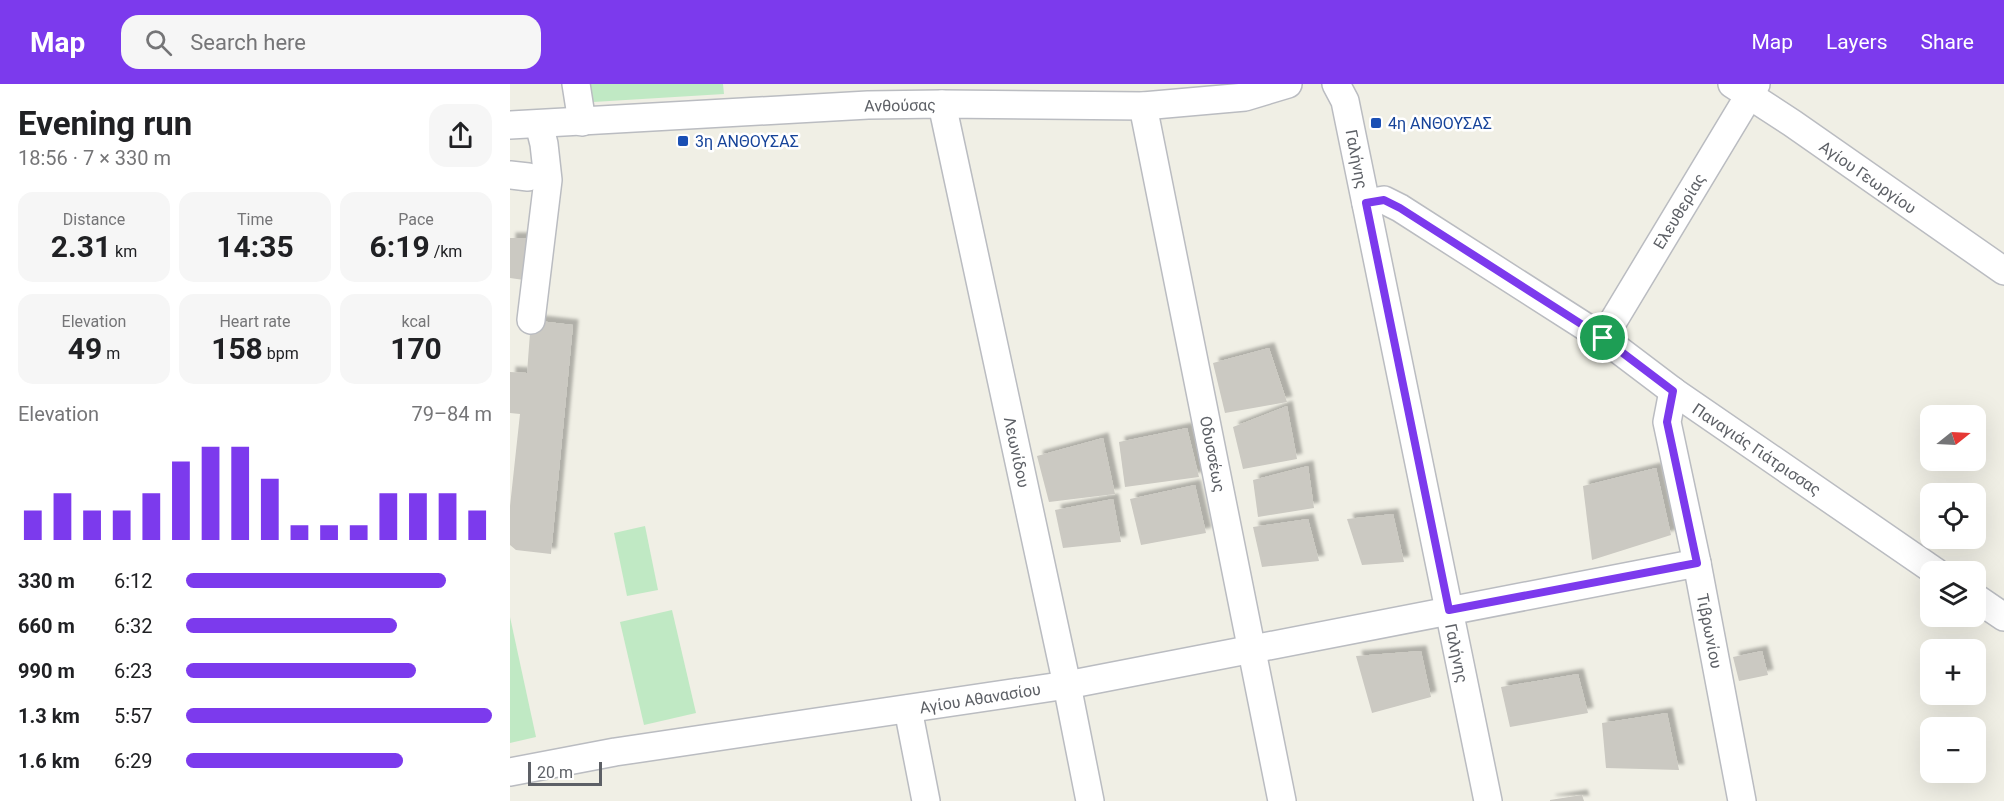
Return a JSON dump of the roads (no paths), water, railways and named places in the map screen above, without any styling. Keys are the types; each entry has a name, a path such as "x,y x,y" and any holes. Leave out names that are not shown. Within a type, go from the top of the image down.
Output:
{"street":[{"path":"576,84 582,122"},
{"name":"Ανθούσας","path":"518,127 866,94 942,104 1143,106 1245,97 1288,84"},
{"name":"Γαλήνης","path":"1336,84 1345,101 1488,801"},
{"name":"Αγίου Γεωργίου","path":"1745,88 2004,271"},
{"name":"Ελευθερίας","path":"1603,338 1745,88"},
{"name":"Λεωνίδου","path":"942,104 1090,801"},
{"name":"Οδυσσέως","path":"1143,106 1282,801"},
{"path":"518,127 544,144 548,180 531,320"},
{"name":"Παναγιάς Γιάτρισσας","path":"1366,203 1384,200 1400,208 1603,338 1673,391 1920,561"},
{"name":"Τιβρωνίου","path":"1673,391 1667,422 1697,563 1742,801"},
{"name":"Αγίου Αθανασίου","path":"510,772 615,752 1067,685 1697,563"},
{"path":"1986,605 2004,617"},
{"path":"908,709 926,801"}],"place":[{"name":"4η ΑΝΘΟΥΣΑΣ","path":"1376,123"},
{"name":"3η ΑΝΘΟΥΣΑΣ","path":"683,141"}]}
